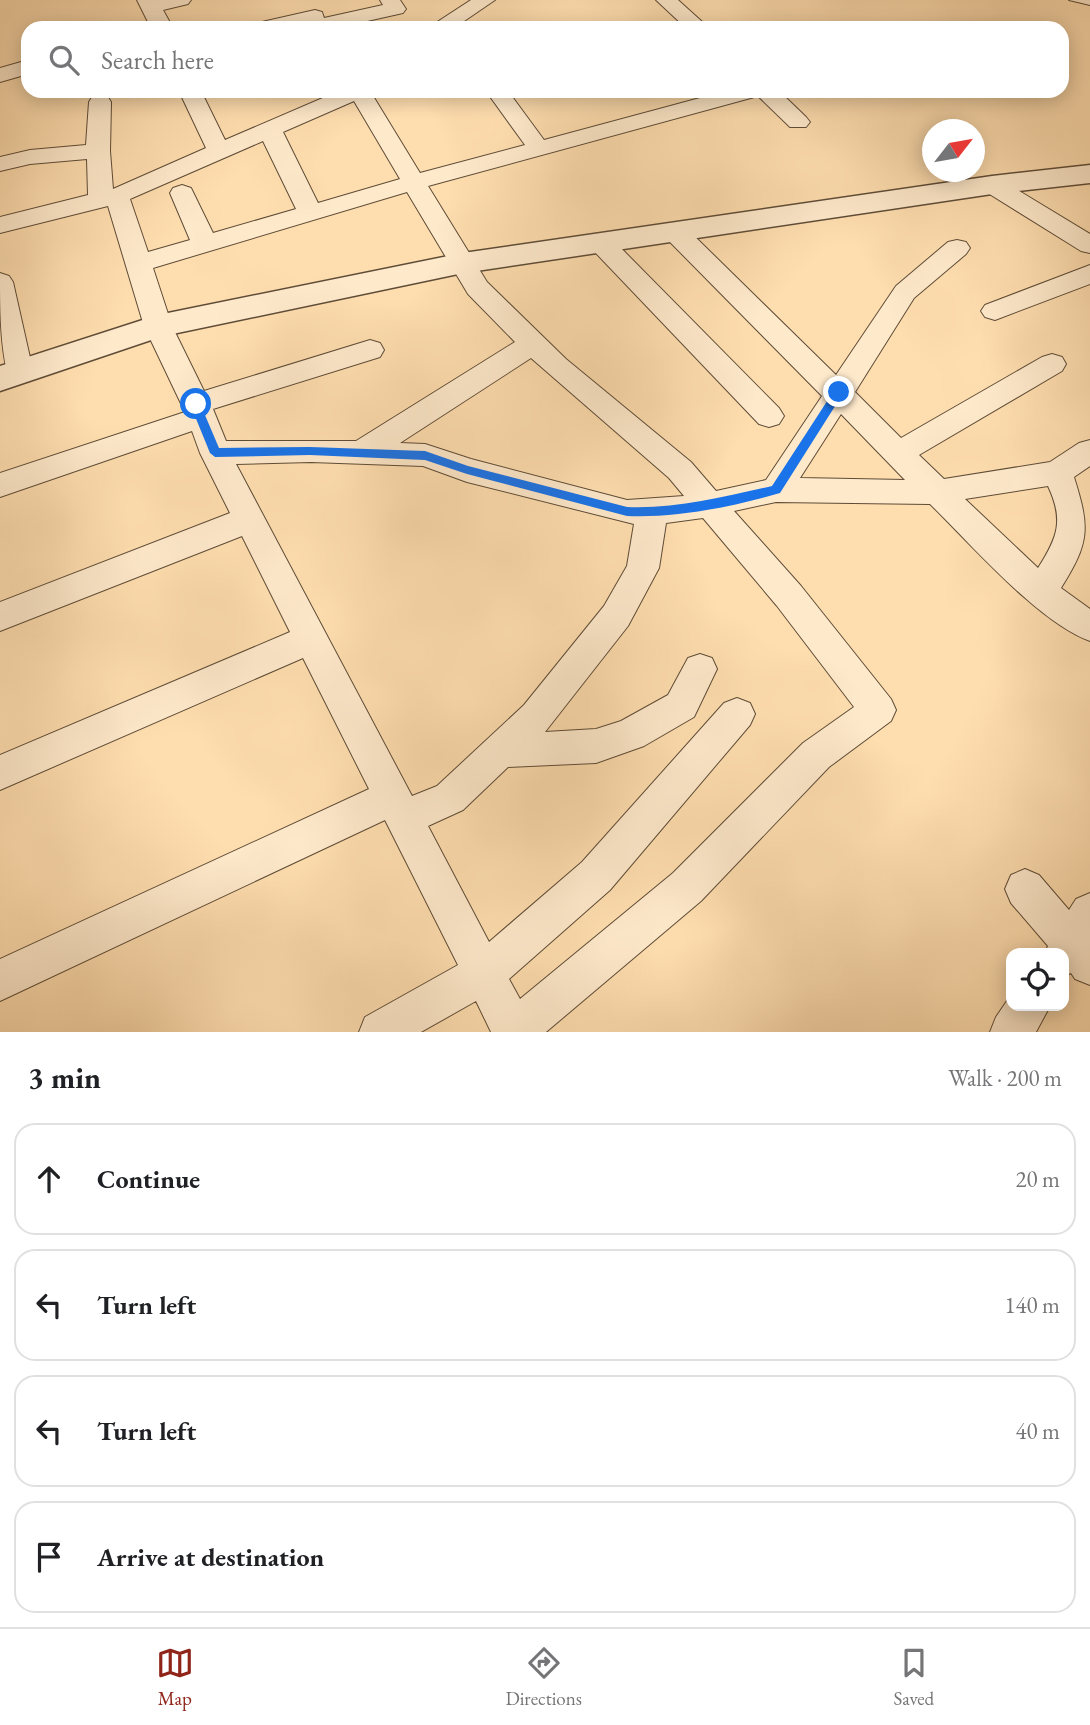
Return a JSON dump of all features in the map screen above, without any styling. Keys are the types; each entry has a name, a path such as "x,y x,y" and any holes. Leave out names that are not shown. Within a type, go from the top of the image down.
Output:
{"street":[{"path":"158,21 149,3 181,0"},
{"path":"296,21 396,9 390,0"},
{"path":"450,21 485,0"},
{"path":"666,0 690,21"},
{"path":"0,75 21,69"},
{"path":"193,98 219,152"},
{"path":"0,225 109,198 343,98"},
{"path":"100,102 98,151 109,198 137,264 158,326 199,411 215,453 514,1032 687,887 816,755 878,710 789,597 680,470 556,366 477,288 363,98"},
{"path":"502,98 538,149"},
{"path":"137,264 413,183 726,98"},
{"path":"773,98 798,122"},
{"path":"270,130 310,213"},
{"path":"0,164 30,157 98,151"},
{"path":"0,282 9,375 158,326 463,263 992,185 1090,174"},
{"path":"992,185 1090,244"},
{"path":"182,192 205,244"},
{"path":"674,231 937,492 1058,607 1090,627"},
{"path":"600,242 769,416"},
{"path":"776,489 905,292 957,248"},
{"path":"995,311 1090,274"},
{"path":"361,453 533,343"},
{"path":"0,485 370,350"},
{"path":"899,453 1052,364"},
{"path":"215,453 425,456 467,470 627,512 652,513 710,504 776,489 937,492 1057,473 1090,451"},
{"path":"1041,591 1062,560 1074,525 1074,514 1057,473"},
{"path":"0,980 398,807 450,798 537,716 616,617 643,568 652,513"},
{"path":"0,617 250,519"},
{"path":"0,772 311,639"},
{"path":"499,751 596,746 631,734 681,706 700,669"},
{"path":"380,1032 484,973 596,876 737,714"},
{"path":"1025,889 1079,944"},
{"path":"1011,1032 1026,1011"}],"lane":[{"path":"1074,0 1090,2"}],"route":[{"path":"196,404 215,453 310,451 425,456 467,470 627,512 652,513 710,504 776,489 839,392"}]}
